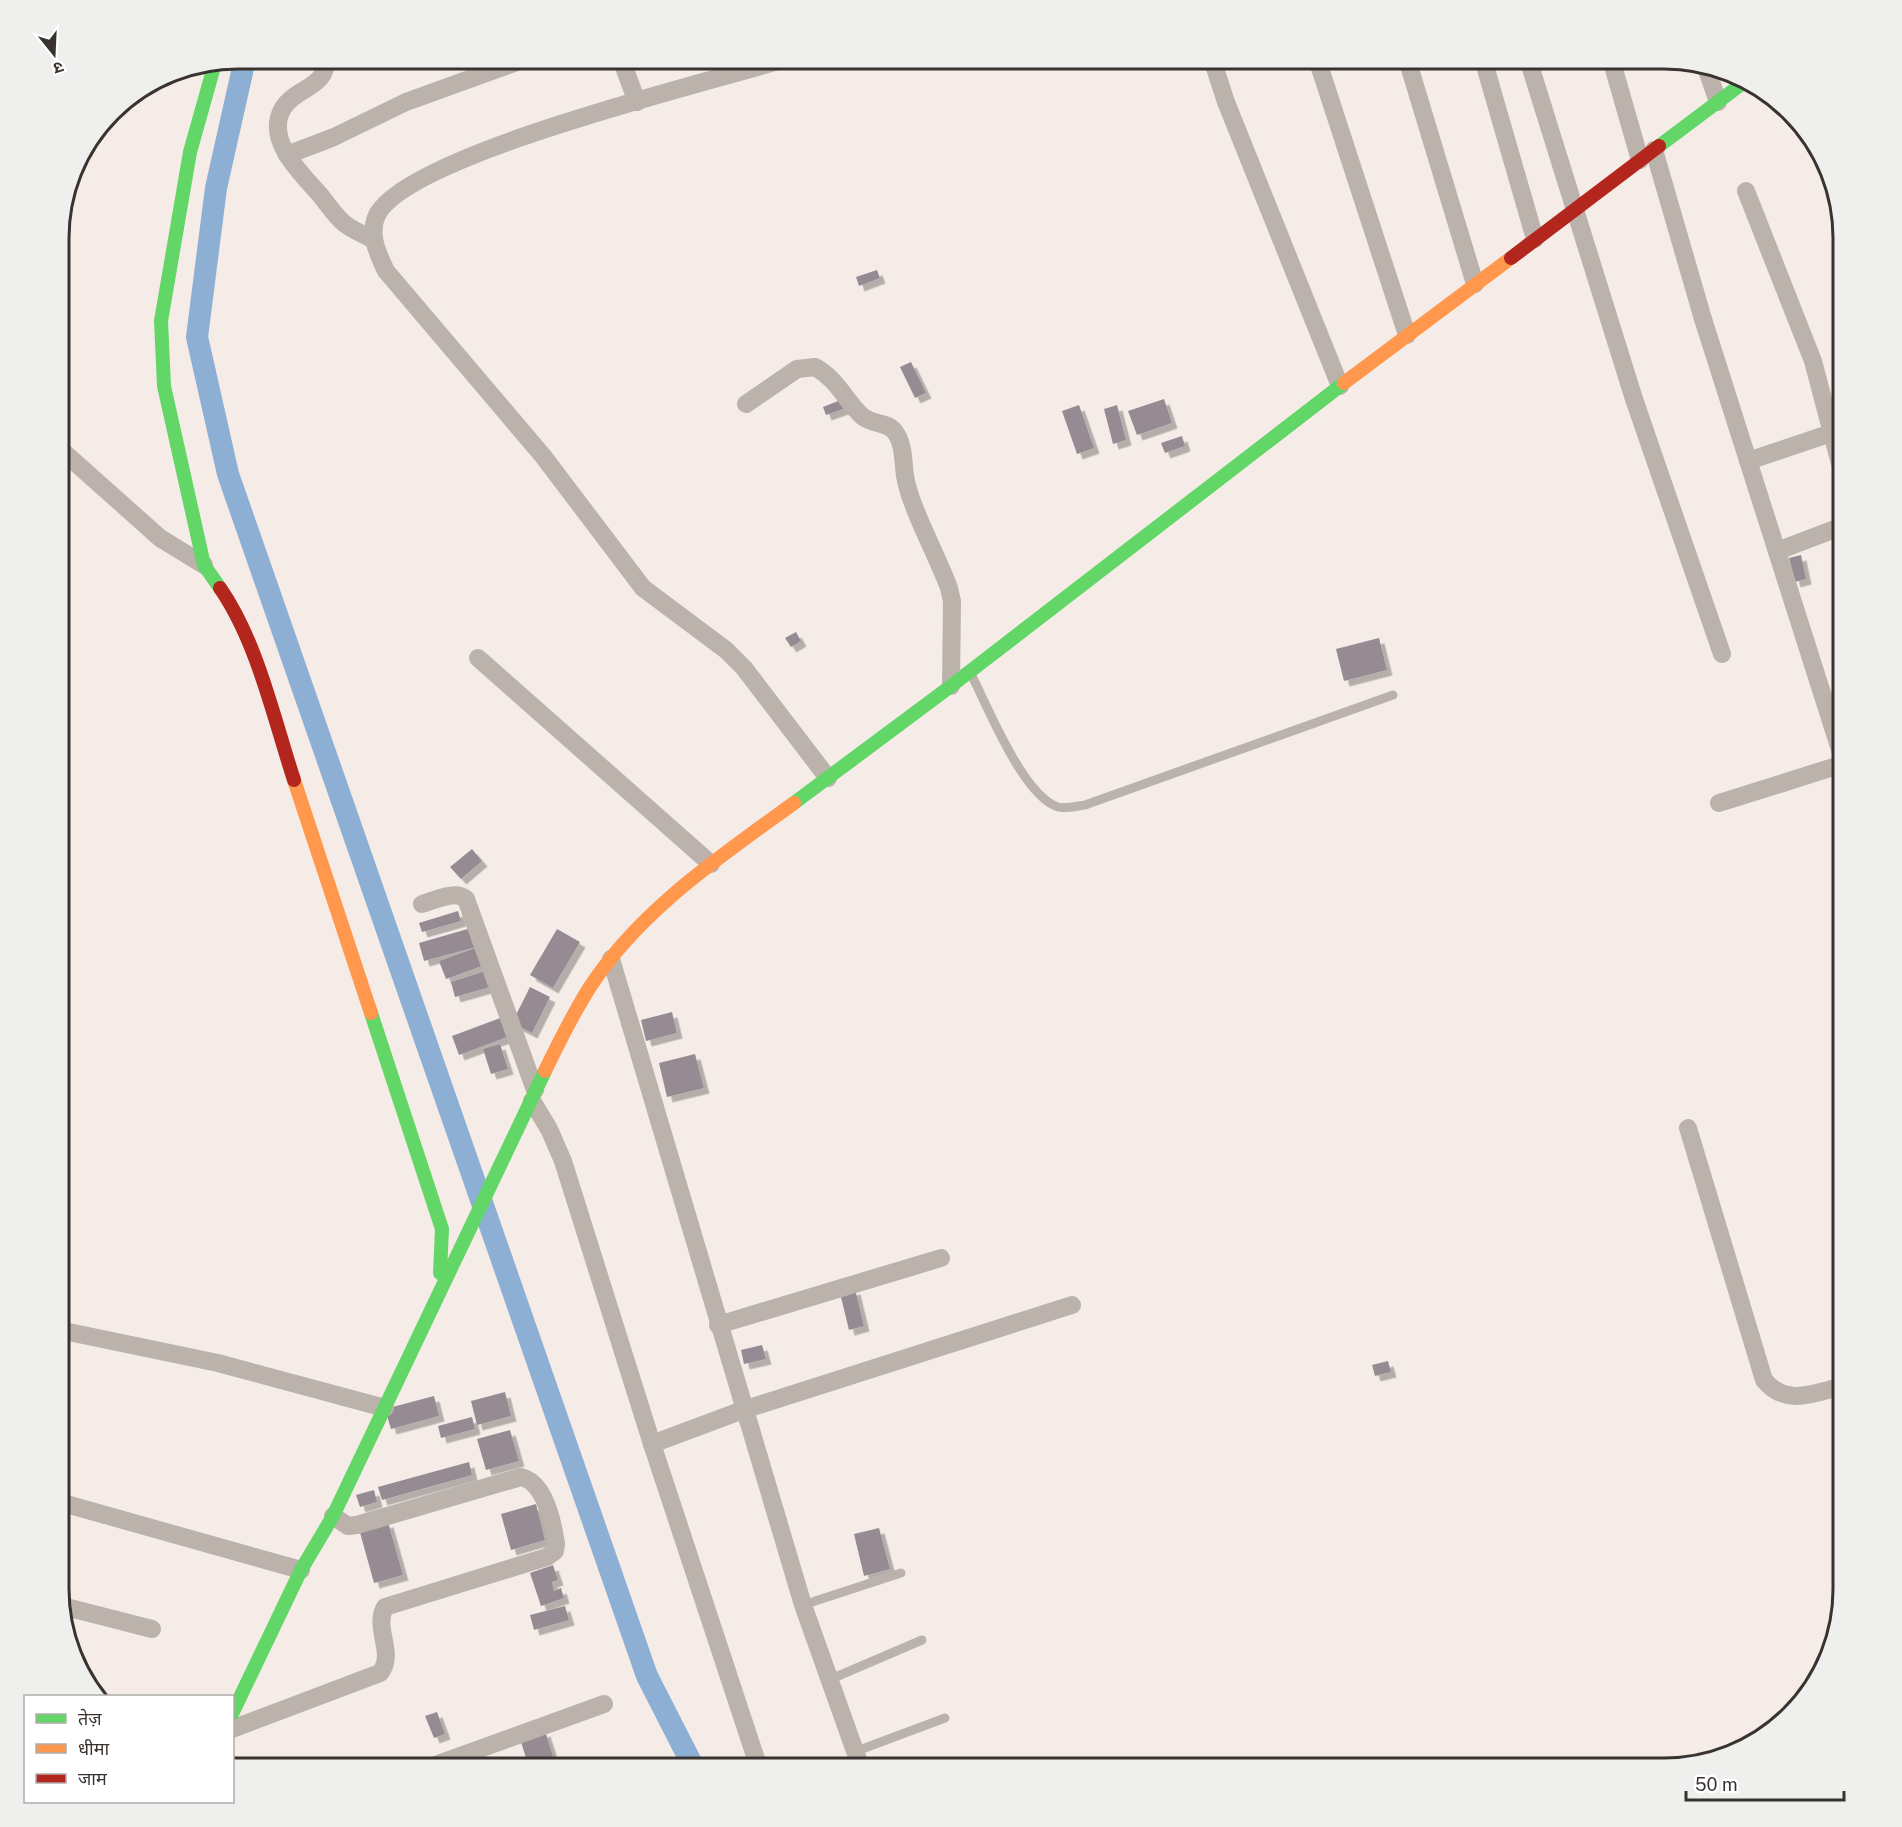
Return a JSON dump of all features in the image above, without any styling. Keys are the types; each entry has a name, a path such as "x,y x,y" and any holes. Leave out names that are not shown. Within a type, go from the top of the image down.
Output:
{"street":[{"path":"325,69 321,79 294,96 283,108 279,121 280,136 287,155 342,222 374,240"},
{"path":"287,155 334,137 406,102 495,69"},
{"path":"625,69 637,102"},
{"path":"751,69 637,102 474,155 418,180 385,203 376,216 374,240 386,271 543,456 643,588 726,650 744,668 828,778"},
{"path":"1215,69 1226,102 1340,386"},
{"path":"1320,69 1407,335"},
{"path":"1410,69 1475,284"},
{"path":"1486,69 1535,239"},
{"path":"1531,69 1634,399 1722,654"},
{"path":"1615,69 1647,155 1833,724"},
{"path":"213,71 190,152 161,321 164,386 204,565 232,605 250,647 442,1229 443,1245 437,1295"},
{"path":"1709,75 1718,102"},
{"path":"234,1710 301,1570 333,1516 494,1175 588,990 611,959 655,911 711,864 970,672 1340,386 1739,86"},
{"path":"1746,191 1833,417"},
{"path":"746,404 796,369 815,367 834,380 867,420 889,426 895,432 900,442 907,485 949,588 952,601 951,686"},
{"path":"1748,460 1833,433"},
{"path":"69,457 160,538 204,565"},
{"path":"1778,551 1833,530"},
{"path":"478,658 711,864"},
{"path":"1719,803 1833,767"},
{"path":"422,904 454,895 461,895 466,899 534,1095 563,1161 652,1444 756,1758"},
{"path":"611,959 743,1410 803,1605 831,1679 856,1758"},
{"path":"1688,1128 1764,1380 1772,1390 1782,1396 1798,1396 1833,1388"},
{"path":"718,1325 941,1258"},
{"path":"652,1444 743,1410 1072,1305"},
{"path":"69,1332 218,1363 385,1408"},
{"path":"234,1728 380,1673 386,1664 381,1617 385,1607 547,1557 555,1551 556,1544 538,1487 528,1478 521,1477 357,1526 348,1526 333,1516"},
{"path":"69,1505 301,1570"},
{"path":"70,1608 152,1629"},
{"path":"455,1758 604,1704"}],"lane":[{"path":"970,672 1024,778 1041,799 1059,808 1085,805 1393,695"},
{"path":"803,1605 901,1573"},
{"path":"831,1679 922,1640"},
{"path":"861,1758 945,1718"}],"building":[{"path":"877,270 880,278 859,286 856,277"},
{"path":"911,362 926,393 915,398 900,367"},
{"path":"843,399 846,408 826,415 823,407"},
{"path":"1164,399 1172,423 1137,435 1128,411"},
{"path":"1079,405 1094,448 1077,454 1062,411"},
{"path":"1117,405 1126,440 1113,444 1104,409"},
{"path":"1182,436 1185,446 1165,453 1161,443"},
{"path":"1801,555 1806,579 1795,582 1789,558"},
{"path":"796,632 801,641 791,647 785,638"},
{"path":"1379,638 1387,670 1344,681 1336,649"},
{"path":"472,849 482,861 461,879 450,867"},
{"path":"458,911 461,921 422,932 419,923"},
{"path":"471,928 476,947 424,961 419,943"},
{"path":"557,929 580,942 553,988 530,975"},
{"path":"475,948 482,966 446,979 439,961"},
{"path":"492,969 497,985 455,997 451,982"},
{"path":"530,987 550,997 532,1033 512,1023"},
{"path":"672,1012 677,1033 646,1041 641,1020"},
{"path":"503,1017 510,1036 459,1055 452,1036"},
{"path":"500,1044 508,1069 491,1074 483,1049"},
{"path":"695,1054 704,1088 667,1097 659,1063"},
{"path":"855,1289 864,1326 849,1330 840,1293"},
{"path":"762,1345 766,1359 744,1364 741,1350"},
{"path":"1388,1361 1391,1372 1375,1376 1372,1365"},
{"path":"505,1392 511,1416 477,1425 471,1401"},
{"path":"434,1396 439,1416 391,1429 385,1409"},
{"path":"472,1417 475,1429 441,1438 438,1426"},
{"path":"510,1430 519,1461 486,1470 477,1439"},
{"path":"469,1462 472,1475 382,1500 378,1487"},
{"path":"374,1490 377,1502 360,1507 356,1495"},
{"path":"536,1504 545,1540 511,1550 501,1514"},
{"path":"388,1522 403,1575 374,1583 359,1529"},
{"path":"879,1528 890,1569 864,1576 854,1534"},
{"path":"553,1565 558,1580 552,1582 554,1591 561,1588 564,1598 541,1606 530,1573"},
{"path":"565,1606 569,1620 534,1630 530,1615"},
{"path":"437,1712 445,1734 434,1738 425,1716"},
{"path":"545,1731 553,1756 526,1758 520,1739"}],"waterway":[{"path":"243,69 216,188 197,337 228,474 647,1676 689,1758"}],"traffic: fast":[{"path":"213,71 190,152 161,321 164,386 204,565 220,588"},
{"path":"1659,146 1739,86"},
{"path":"794,803 951,686 1344,383"},
{"path":"371,1013 442,1229 440,1273"},
{"path":"234,1710 301,1570 333,1516 545,1071"}],"traffic: slow":[{"path":"1344,383 1511,258"},
{"path":"294,780 371,1013"},
{"path":"545,1071 588,990 608,961 631,935 656,910 709,865 794,803"}],"traffic: jam":[{"path":"1511,258 1659,146"},
{"path":"220,588 233,609 254,656 294,780"}]}
